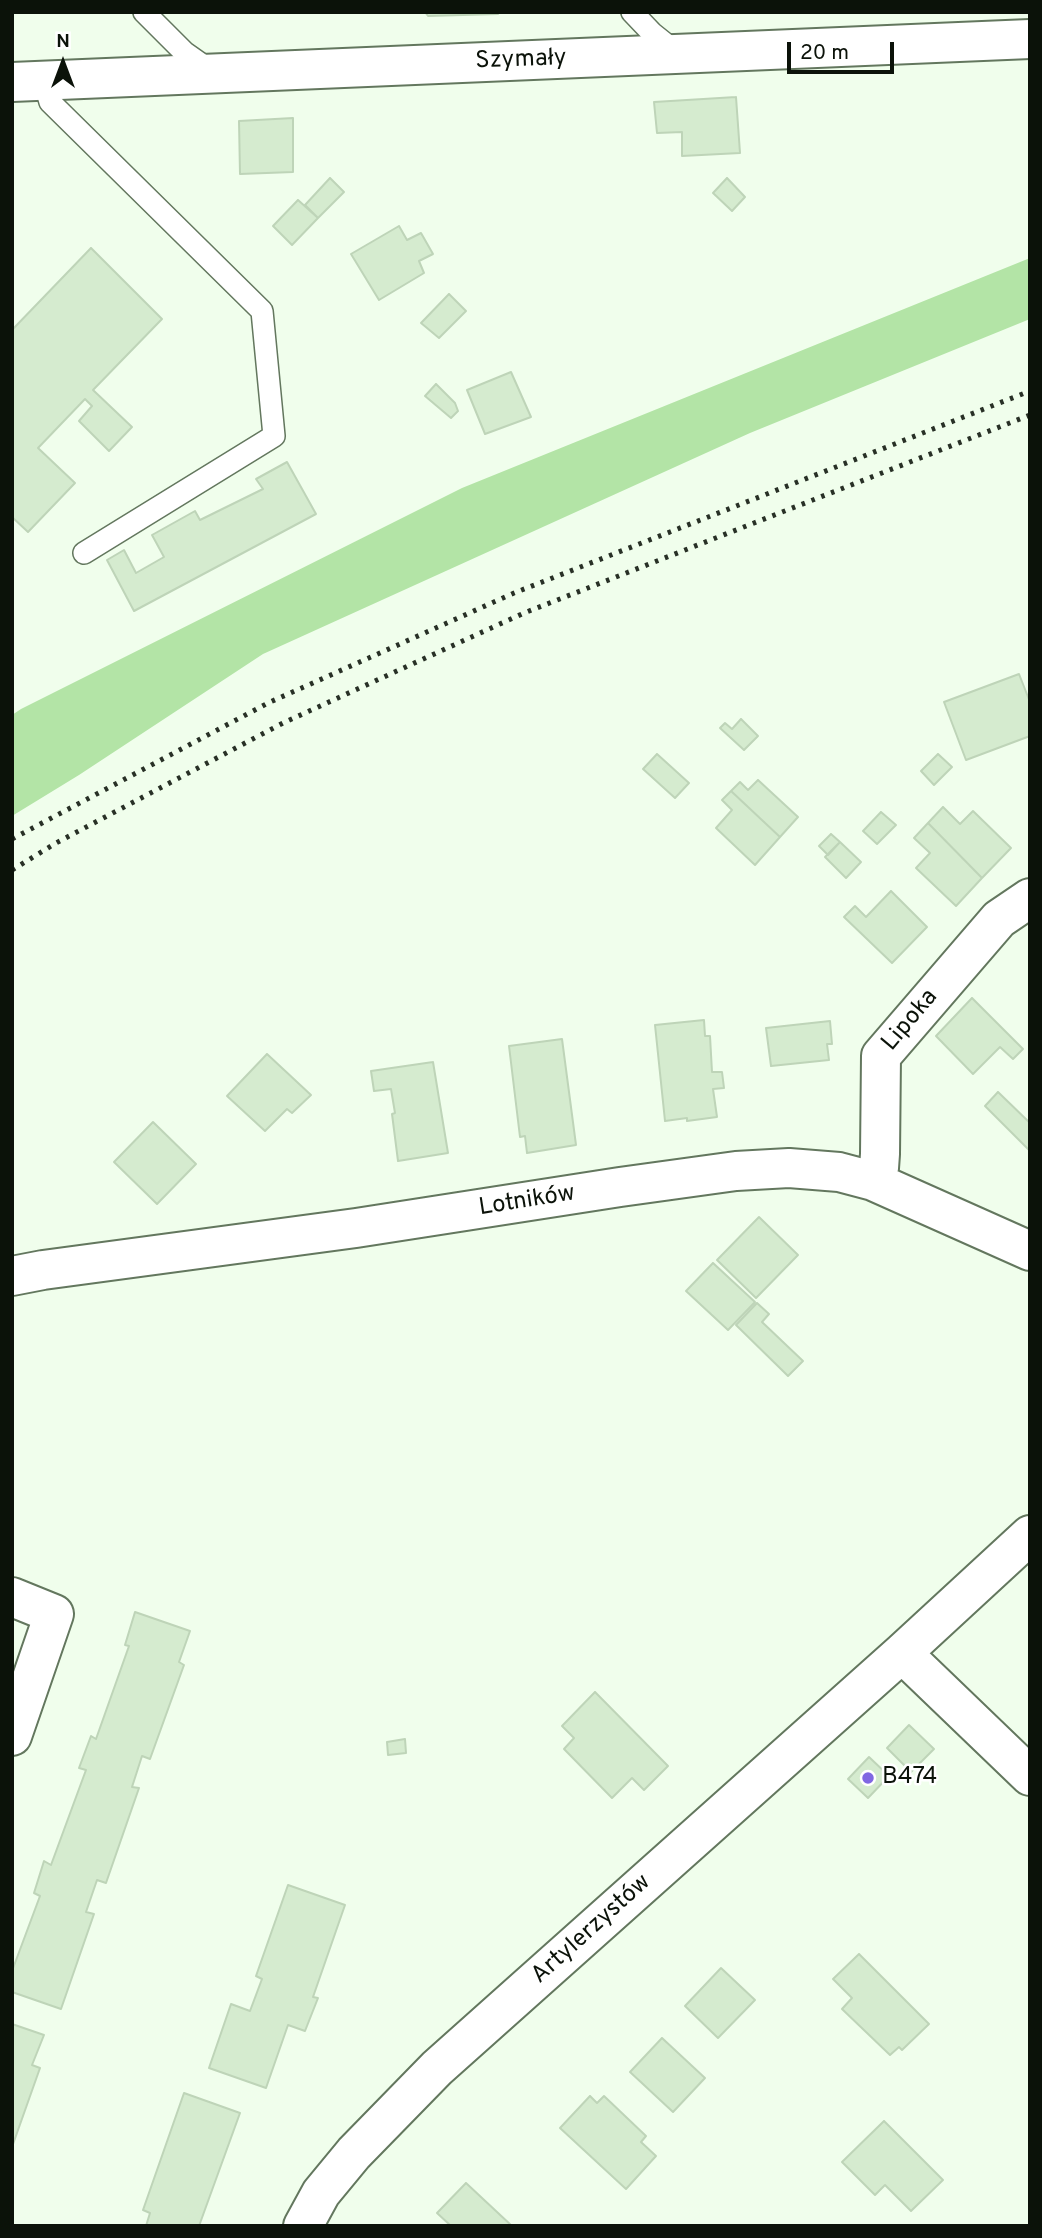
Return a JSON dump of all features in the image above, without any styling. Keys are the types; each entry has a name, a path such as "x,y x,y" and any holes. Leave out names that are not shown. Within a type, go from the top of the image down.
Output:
{"street":[{"name":"Szymały","path":"28,82 1030,39"},
{"name":"Lipoka","path":"873,1181 879,1168 880,1154 880,1056 999,919 1030,898"},
{"name":"Lotników","path":"12,1276 736,1171 801,1169 839,1172 873,1181 1030,1251"},
{"name":"Artylerzystów","path":"303,2226 321,2193 354,2153 437,2068 902,1653 1030,1535"},
{"path":"12,1597 54,1614 12,1736"},
{"path":"902,1653 1030,1776"}],"lane":[{"path":"144,12 184,52 215,74"},
{"path":"632,12 678,54"},
{"path":"28,82 262,311 274,436 84,553"}],"green space":[{"path":"1030,258 1030,319 750,433 263,654 12,816 12,715 21,709 462,488"}],"building":[{"path":"425,12 497,12 498,14 428,16"},
{"path":"736,97 740,153 682,156 682,132 657,133 654,102"},
{"path":"293,118 293,172 240,174 239,121"},
{"path":"330,178 344,192 318,218 305,205"},
{"path":"727,178 745,197 732,211 713,193"},
{"path":"298,200 318,218 292,245 273,226"},
{"path":"399,226 407,240 421,233 433,254 419,261 424,273 379,300 351,254"},
{"path":"91,248 162,319 93,390 132,427 109,451 79,421 92,406 85,399 38,448 75,483 28,532 12,517 12,330"},
{"path":"449,294 466,311 439,338 421,323"},
{"path":"511,372 531,417 485,434 467,390"},
{"path":"436,384 455,403 458,411 451,418 425,396"},
{"path":"287,462 316,514 134,611 107,560 124,550 136,573 164,557 152,535 195,511 200,520 263,489 256,479"},
{"path":"1019,674 1030,702 1030,736 966,760 944,702"},
{"path":"741,719 758,736 744,750 720,728 725,723 732,729"},
{"path":"657,754 689,783 675,798 643,769"},
{"path":"938,754 952,767 934,785 921,771"},
{"path":"758,780 798,817 780,837 731,791 740,782 748,790"},
{"path":"731,791 780,837 755,865 716,828 732,810 722,800"},
{"path":"943,807 960,824 973,811 1011,848 982,878 928,823"},
{"path":"881,812 896,825 877,844 863,831"},
{"path":"928,823 982,878 956,906 916,868 930,853 914,838"},
{"path":"831,834 840,842 828,855 819,846"},
{"path":"840,842 861,862 846,878 825,857"},
{"path":"891,891 927,927 892,963 844,917 855,906 866,917"},
{"path":"972,998 1023,1049 1013,1059 1000,1047 973,1074 936,1036"},
{"path":"704,1020 705,1036 710,1036 712,1072 722,1072 724,1088 713,1089 717,1117 665,1121 655,1025"},
{"path":"830,1021 832,1044 827,1044 829,1060 771,1066 766,1028"},
{"path":"562,1039 576,1145 527,1153 525,1136 520,1137 509,1046"},
{"path":"267,1054 311,1095 292,1113 287,1109 265,1131 227,1096"},
{"path":"433,1062 448,1153 398,1161 391,1089 374,1091 371,1071"},
{"path":"998,1092 1030,1123 1030,1151 985,1106"},
{"path":"153,1122 196,1164 157,1204 114,1162"},
{"path":"759,1217 798,1255 756,1298 717,1260"},
{"path":"713,1263 755,1302 728,1330 686,1291"},
{"path":"757,1303 769,1314 762,1322 803,1361 788,1376 736,1325"},
{"path":"135,1612 190,1631 179,1662 184,1665 150,1759 142,1756 132,1787 139,1788 106,1883 97,1880 86,1912 94,1914 61,2009 12,1992 12,1971 40,1896 34,1893 44,1861 51,1865 86,1770 79,1768 91,1736 96,1739 129,1646 125,1645"},
{"path":"595,1692 668,1766 644,1790 632,1778 612,1798 564,1749 574,1738 562,1726"},
{"path":"909,1725 934,1749 911,1772 887,1748"},
{"path":"405,1739 406,1753 388,1755 387,1742"},
{"name":"B474","path":"869,1757 889,1776 868,1798 848,1779"},
{"path":"288,1885 345,1905 313,1997 318,1998 305,2031 288,2025 266,2088 209,2068 231,2004 250,2011 262,1979 256,1976"},
{"path":"859,1954 929,2024 902,2050 899,2047 890,2055 842,2009 852,1998 833,1979"},
{"path":"721,1968 755,2000 718,2038 685,2006"},
{"path":"12,2024 44,2035 32,2065 40,2068 12,2147"},
{"path":"662,2038 705,2078 673,2112 630,2072"},
{"path":"184,2093 240,2113 199,2226 146,2226 150,2213 143,2210"},
{"path":"590,2096 597,2103 604,2096 646,2136 641,2142 656,2156 626,2189 560,2128"},
{"path":"884,2121 943,2180 911,2211 885,2185 875,2195 842,2162"},
{"path":"466,2183 512,2226 451,2226 437,2213"}],"railway":[{"path":"12,839 268,703 514,593 1030,391"},
{"path":"12,870 56,843 283,723 524,613 1030,415"}],"place":[{"name":"B474","path":"868,1778"}]}
